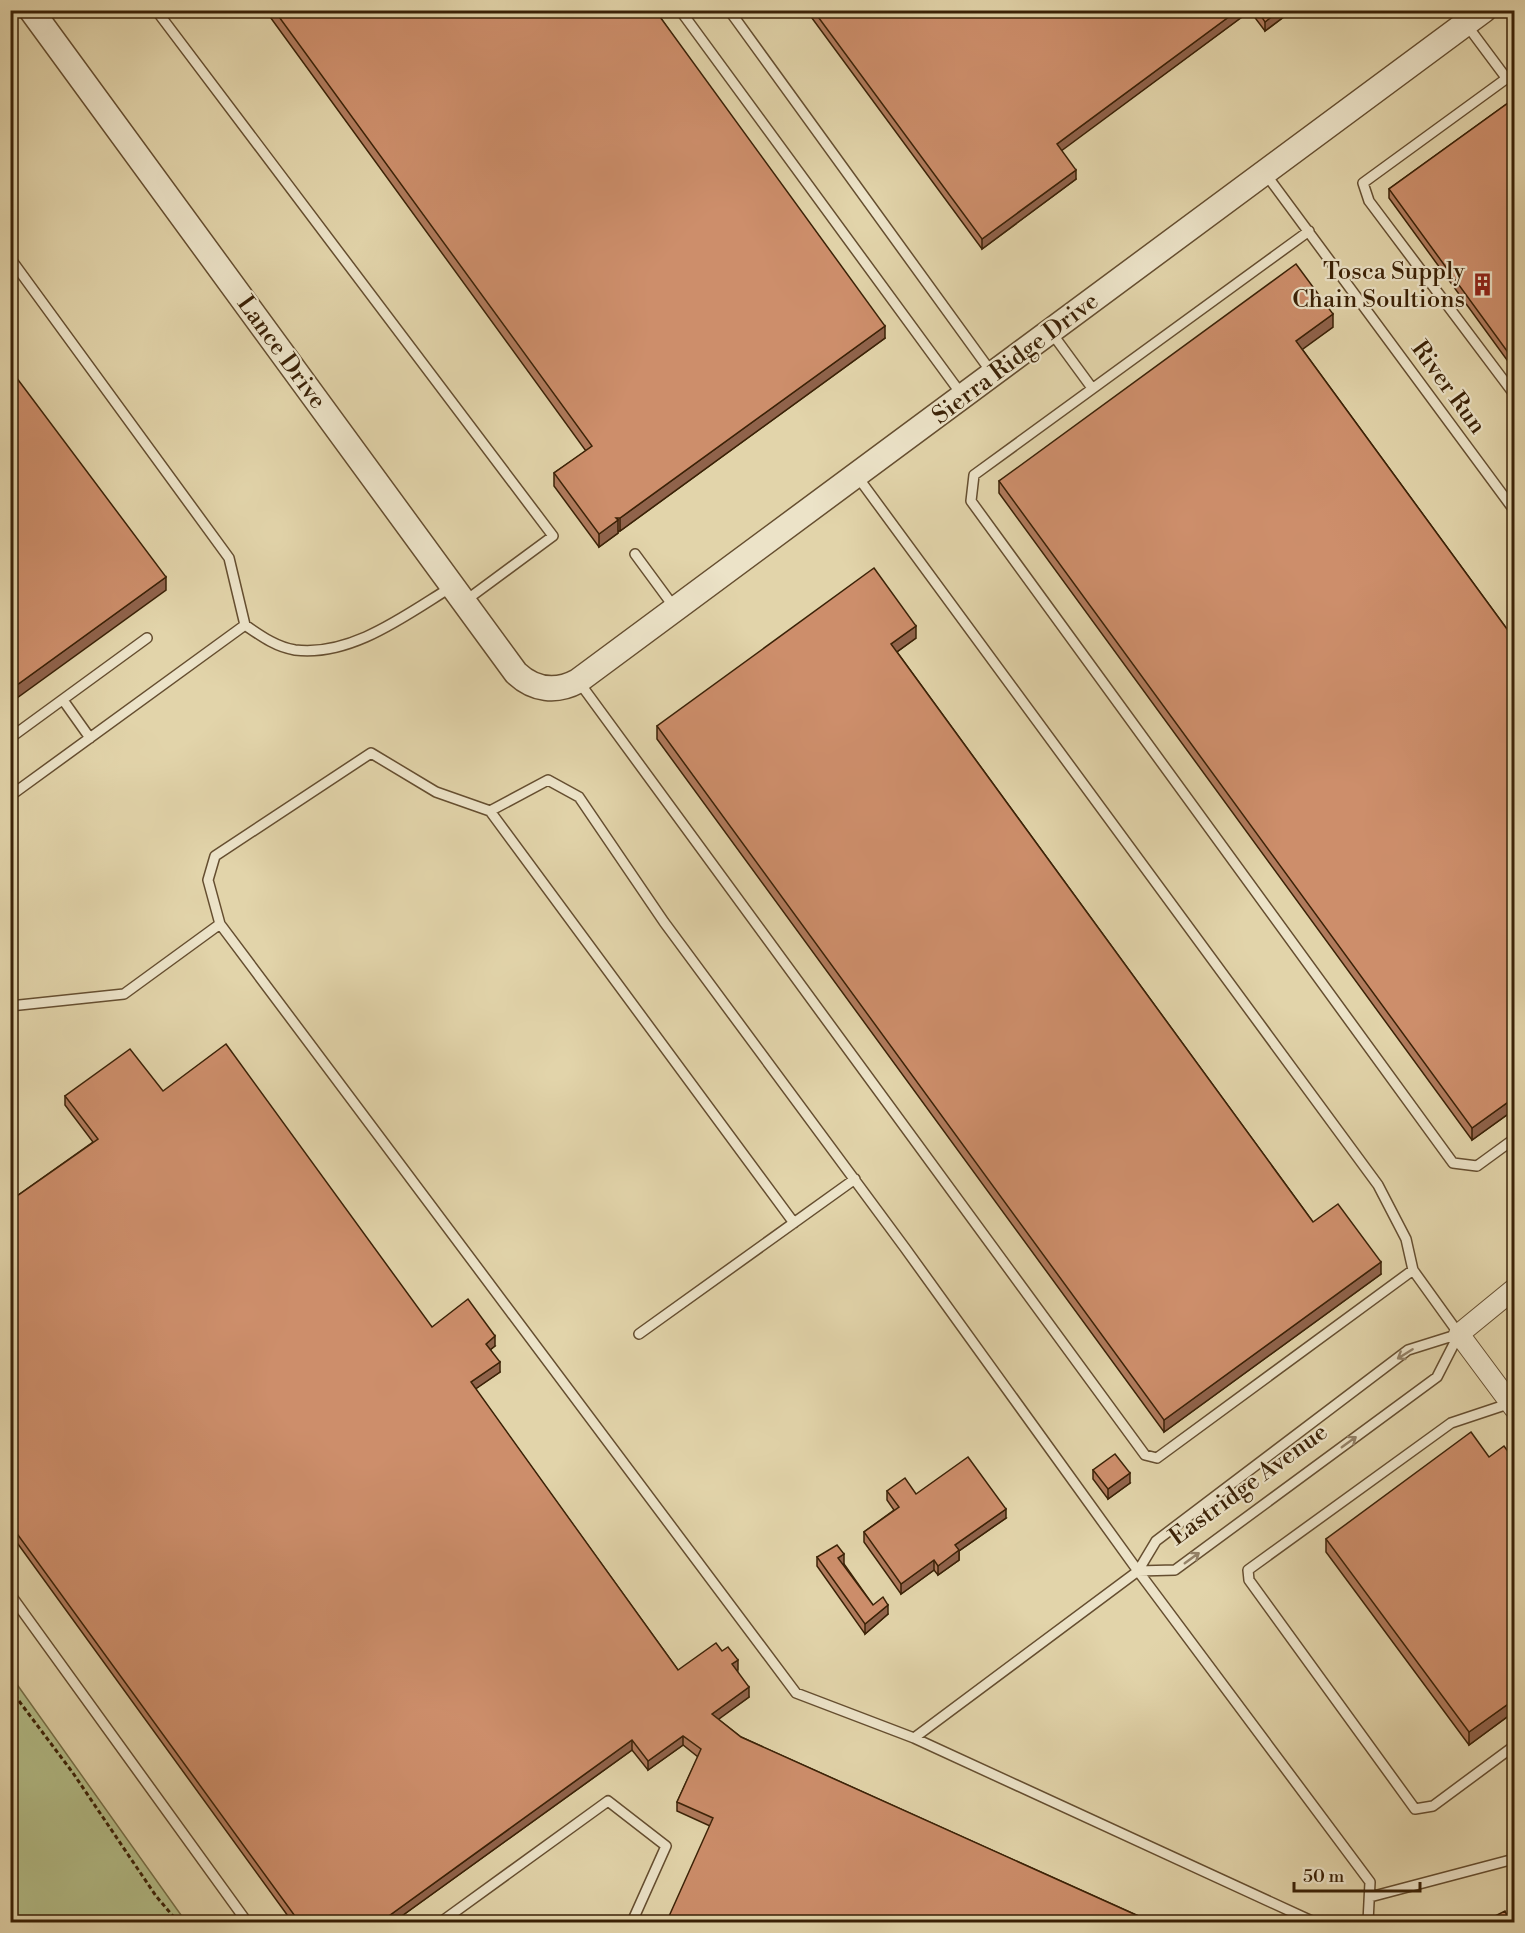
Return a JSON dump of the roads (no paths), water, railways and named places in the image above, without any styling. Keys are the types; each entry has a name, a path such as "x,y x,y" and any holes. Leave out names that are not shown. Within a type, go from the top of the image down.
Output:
{"street":[{"name":"Lance Drive","path":"31,10 516,673 526,682 540,687"},
{"name":"Sierra Ridge Drive","path":"540,687 556,688 578,681 1475,17"},
{"name":"Eastridge Avenue","path":"1459,1334 1515,1289"},
{"path":"1459,1334 1513,1405"}],"lane":[{"path":"10,258 229,558 245,625 277,644 294,650 320,650 353,641 459,593 553,536 156,10"},
{"path":"680,10 963,397"},
{"path":"729,10 993,375"},
{"path":"1475,17 1511,76 1363,183 1369,201 1515,394"},
{"name":"River Run","path":"1264,173 1515,510"},
{"path":"1309,231 974,475 971,501 1453,1163 1477,1166 1515,1139"},
{"path":"1051,332 1092,388"},
{"path":"857,476 1378,1185 1406,1239 1413,1270 1459,1334"},
{"path":"634,554 676,609"},
{"path":"10,796 245,625"},
{"path":"10,738 147,638"},
{"path":"578,681 1145,1455 1156,1458 1413,1270"},
{"path":"63,700 90,738"},
{"path":"794,1223 490,811 436,792 371,753 215,856 208,880 220,924 796,1693 914,1738 1314,1923"},
{"path":"490,811 548,780 579,797 664,922 855,1179 1138,1571 1370,1882 1368,1923"},
{"path":"10,1006 124,994 220,924"},
{"path":"639,1334 855,1179"},
{"name":"Eastridge Avenue","path":"1138,1571 1155,1541 1408,1350 1459,1334"},
{"name":"Eastridge Avenue","path":"1138,1571 1175,1570 1437,1377 1459,1334"},
{"path":"1513,1405 1451,1423 1248,1570 1249,1581 1415,1809 1433,1806 1515,1746"},
{"path":"914,1738 1138,1571"},
{"path":"10,1594 247,1923"},
{"path":"441,1923 608,1801 666,1846 632,1923"},
{"path":"1370,1897 1515,1859"}],"place":[{"name":"Tosca Supply Chain Soultions","path":"1483,285"}]}
